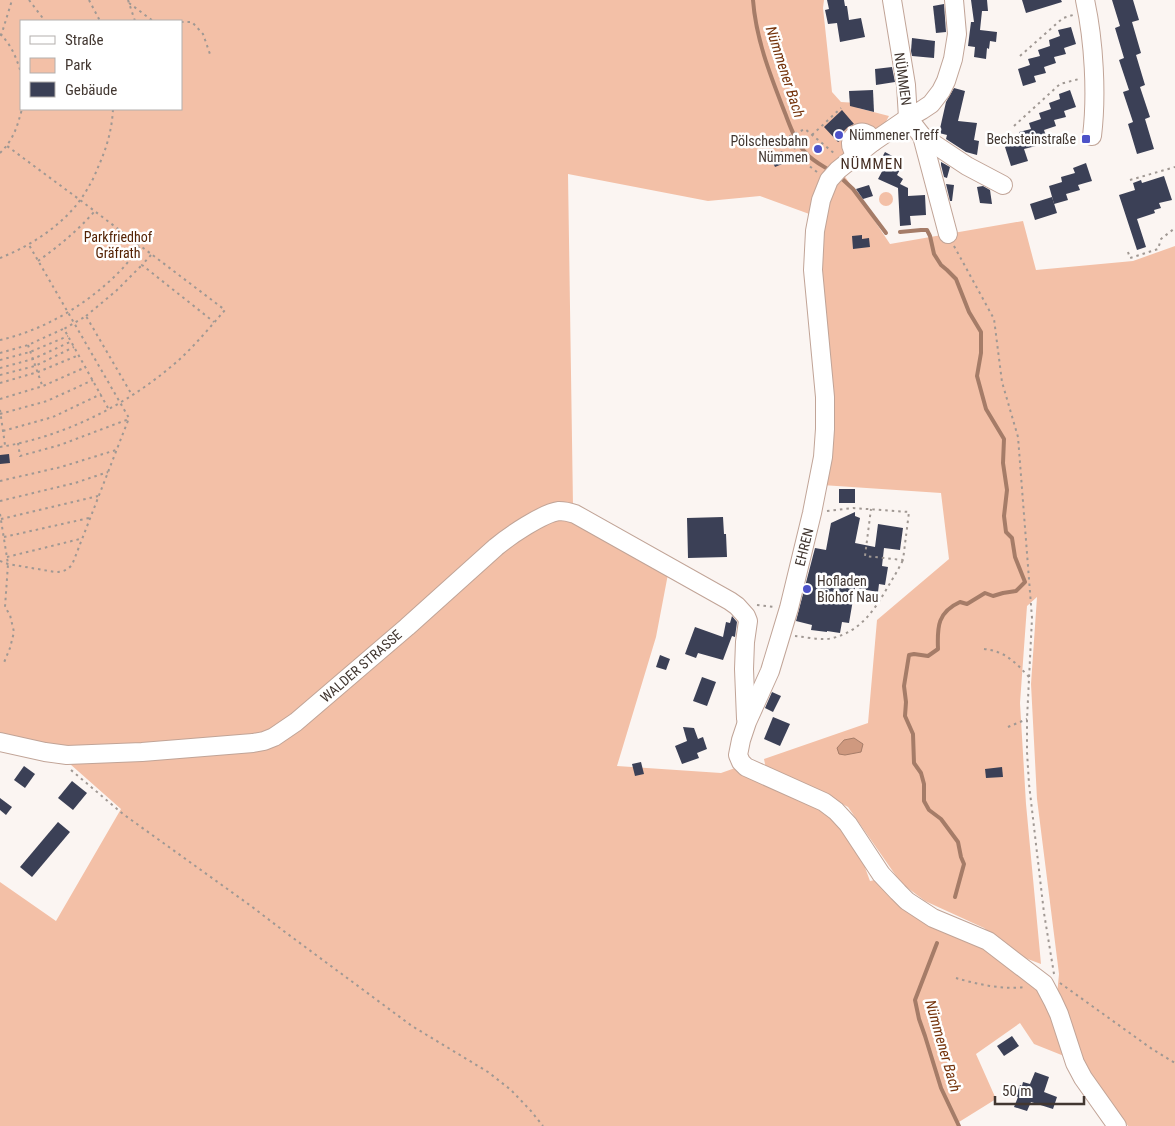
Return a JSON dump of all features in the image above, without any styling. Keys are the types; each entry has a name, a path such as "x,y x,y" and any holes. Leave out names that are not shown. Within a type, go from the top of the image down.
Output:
{"street":[{"name":"NÜMMEN","path":"840,169 873,142 908,118 906,85 892,0"},
{"path":"954,0 957,34 946,81 931,104 908,118 922,136 967,166 1003,185"},
{"path":"1086,6 1091,37 1093,75 1094,116 1092,136"},
{"path":"922,136 948,234"},
{"name":"EHREN","path":"746,722 770,671 789,608 802,560 823,457 825,429 824,390 814,286 815,231 820,200 840,169"},
{"name":"WALDER STRASSE","path":"0,742 58,755 67,755 142,752 264,741 274,737 296,722 359,669 496,547 510,536 553,512 575,514 737,606"},
{"path":"737,606 748,621 744,669 746,722 738,755 741,762 746,768 824,802 848,824 881,874 907,901 933,918 988,941 1044,984 1059,1014 1075,1063 1083,1078 1117,1126"}],"path":[{"path":"12,0 1,35 16,57 20,70"},
{"path":"29,0 44,20"},
{"path":"89,0 99,20"},
{"path":"129,2 135,20"},
{"path":"129,2 152,20"},
{"path":"1020,56 1063,18 1086,6"},
{"path":"182,22 192,22 203,34 211,57"},
{"path":"1014,126 1060,84 1093,75"},
{"path":"812,136 841,108"},
{"path":"0,153 7,146 17,128 22,110"},
{"path":"0,258 29,245 44,235 66,217 80,200 90,185 106,149 113,110"},
{"path":"805,129 812,136 840,169 823,177 798,157 790,136 805,129"},
{"path":"0,446 43,437 75,425 132,395 182,357 225,310 7,146"},
{"path":"1130,180 1175,166"},
{"path":"38,261 65,242 95,211"},
{"path":"1128,252 1130,258 1158,249 1161,239 1175,228"},
{"path":"948,234 994,319 1002,382 1018,437 1032,618 1027,752 1031,808 1044,913 1055,979 1152,1049 1175,1063"},
{"path":"0,561 55,572 62,572 72,565 129,418 29,245"},
{"path":"0,340 43,326 85,301 122,269 140,246"},
{"path":"0,353 28,345 64,329 86,316 116,291 151,254"},
{"path":"142,265 214,322"},
{"path":"86,316 132,395"},
{"path":"64,329 108,408"},
{"path":"0,360 30,352 68,336"},
{"path":"0,368 33,359 71,341"},
{"path":"28,345 43,386"},
{"path":"0,375 35,366 74,347"},
{"path":"0,383 38,372 79,355"},
{"path":"0,399 43,386 86,367"},
{"path":"0,414 47,401 93,380"},
{"path":"3,431 52,417 101,394"},
{"path":"0,410 5,446"},
{"path":"18,443 20,456 60,445 128,419"},
{"path":"0,482 61,467 116,450"},
{"path":"0,501 75,483 108,472"},
{"path":"1,519 98,496"},
{"path":"780,634 822,639 833,638 851,631 866,619 877,606 903,560 909,512 853,508 812,513"},
{"path":"871,509 865,556 903,560"},
{"path":"0,514 8,564 5,606 14,632 3,665"},
{"path":"4,537 89,518"},
{"path":"7,557 81,539"},
{"path":"737,606 756,605 789,608"},
{"path":"984,649 995,650 1003,654 1029,676"},
{"path":"1008,727 1027,719"},
{"path":"58,755 67,767 123,814 251,906 412,1026 488,1072 511,1090 544,1126"},
{"path":"956,978 1012,988 1044,984"}],"green space":[{"name":"Parkfriedhof Gräfrath","path":"0,0 824,0 823,8 832,92 841,102 858,103 858,108 889,116 882,129 812,215 760,196 708,201 568,174 573,506 556,505 415,612 269,736 97,751 0,739"},
{"path":"844,175 890,244 1023,221 1036,270 1133,261 1175,246 1175,1126 1128,1126 1082,1063 1057,995 1059,974 1037,799 1031,684 1037,597 1027,606 1020,703 1026,804 1041,964 1017,955 984,928 925,901 901,883 848,807 787,776 766,769 764,759 868,723 877,620 949,559 941,493 822,485 818,256 824,206 837,181"},
{"path":"883,192 889,192 893,199 889,206 883,206 879,202 879,196"},
{"path":"568,517 668,574 656,637 617,766 721,773 738,767 825,809 847,833 863,862 870,881 875,880 995,951 1029,980 1047,999 1069,1058 1034,1044 1020,1023 976,1054 996,1099 959,1122 960,1126 0,1126 0,882 56,921 121,809 70,764 69,760 262,748 487,561 552,518"}],"shaded area":[{"path":"854,738 863,744 861,752 845,755 839,754 837,748 844,740"}],"building":[{"path":"827,0 844,0 849,20 861,18 865,37 840,42 837,23 828,24 825,10 829,9"},
{"path":"971,0 987,0 988,11 982,11 980,30 997,32 996,42 990,41 989,49 987,48 986,59 974,57 975,47 968,46 971,22 974,22"},
{"path":"1022,0 1061,0 1062,2 1026,13"},
{"path":"1112,0 1133,0 1139,20 1132,22 1141,53 1136,55 1145,85 1140,87 1150,117 1145,119 1154,149 1137,154 1128,124 1133,122 1123,92 1129,90 1119,60 1124,58 1115,28 1120,26"},
{"path":"944,4 946,32 936,33 933,6"},
{"path":"1071,27 1076,44 1064,48 1066,54 1054,57 1056,63 1044,67 1046,73 1034,76 1036,82 1023,86 1018,69 1030,65 1028,59 1040,56 1038,50 1050,46 1049,40 1060,36 1058,30"},
{"path":"912,38 935,41 934,58 912,56"},
{"path":"892,67 895,82 876,85 875,69"},
{"path":"954,88 965,91 958,121 977,123 974,140 979,141 977,155 966,152 946,139 947,135 939,133 946,102"},
{"path":"873,90 874,112 850,106 849,91"},
{"path":"1070,90 1076,107 1064,111 1066,117 1054,120 1056,126 1044,130 1046,136 1034,140 1036,146 1024,149 1028,161 1011,166 1005,147 1010,145 1009,141 1020,138 1019,132 1031,129 1029,123 1041,119 1039,113 1051,109 1049,103 1060,99 1059,94"},
{"name":"Nümmener Treff","path":"842,110 854,124 844,131 841,140 838,142 824,127"},
{"path":"782,151 787,162 775,167 770,156"},
{"path":"885,152 896,158 894,162 902,166 897,175 903,179 900,184 908,188 908,196 925,195 926,215 910,216 911,225 900,226 898,188 878,179 886,164 880,161"},
{"path":"941,162 950,167 947,178 944,177"},
{"path":"1086,163 1092,181 1078,185 1080,190 1066,194 1068,200 1054,204 1049,186 1062,182 1061,177 1075,173 1073,168"},
{"path":"1164,176 1172,200 1159,203 1161,208 1154,210 1155,213 1137,219 1146,247 1137,250 1119,195 1135,190 1133,183 1141,180 1142,183"},
{"path":"946,184 954,185 952,201 950,201"},
{"path":"869,185 873,196 863,199 856,189"},
{"path":"983,186 990,190 992,204 980,203 977,187"},
{"path":"1052,197 1057,213 1035,220 1030,204"},
{"path":"862,235 862,239 869,238 870,247 853,249 852,236"},
{"path":"9,454 10,463 0,464 0,455"},
{"path":"839,489 855,489 855,503 839,503"},
{"path":"855,512 855,516 860,518 855,543 875,547 878,524 903,528 900,550 884,548 882,566 888,567 885,585 879,584 878,592 855,588 849,623 842,622 840,633 811,630 812,625 796,621 815,548 826,550 831,523"},
{"path":"723,517 727,557 688,558 687,518"},
{"path":"732,616 737,622 735,637 732,636 723,660 698,653 696,658 685,654 695,627 723,637 726,622 730,623"},
{"path":"660,655 670,659 666,670 656,667"},
{"path":"702,677 716,682 707,706 693,701"},
{"path":"772,692 781,696 773,712 765,708"},
{"path":"773,717 790,724 780,746 764,739"},
{"path":"683,727 694,728 698,739 703,737 707,749 697,753 699,758 682,764 675,746 687,741"},
{"path":"641,762 644,774 635,776 632,764"},
{"path":"24,766 35,774 25,788 14,780"},
{"path":"1002,767 1003,777 986,778 985,769"},
{"path":"72,781 87,793 73,810 58,798"},
{"path":"0,798 12,807 6,815 0,810"},
{"path":"58,822 70,832 32,877 20,867"},
{"path":"1012,1036 1019,1046 1004,1056 997,1046"},
{"path":"1035,1072 1049,1077 1044,1092 1057,1097 1053,1109 1031,1102 1027,1111 1014,1107 1020,1085 1022,1086 1023,1082 1030,1084"}],"waterway":[{"name":"Nümmener Bach","path":"753,0 757,29 765,58 793,133 807,154 831,171"},
{"name":"Nümmener Bach","path":"839,176 853,189 886,233"},
{"name":"Nümmener Bach","path":"900,232 927,230 934,254 941,265 956,279 969,312 981,332 981,353 977,376 986,409 1004,439 1003,463 1007,490 1004,516 1006,532 1012,538 1015,557 1025,582 1016,591 993,596 985,593 967,604 960,602 953,606 947,610 940,621 938,649 928,656 909,655 904,686 905,716 913,734 914,763 921,773 924,784 924,801 929,810 941,819 958,842 964,864 955,897"},
{"name":"Nümmener Bach","path":"937,943 915,1000 919,1019 941,1088 959,1126"}],"place":[{"name":"Nümmener Treff","path":"839,135"},
{"name":"Bechsteinstraße","path":"1086,139"},
{"name":"Pölschesbahn Nümmen","path":"818,149"},
{"name":"Hofladen Biohof Nau","path":"807,589"}],"district":[{"name":"NÜMMEN","path":"872,164"}]}
